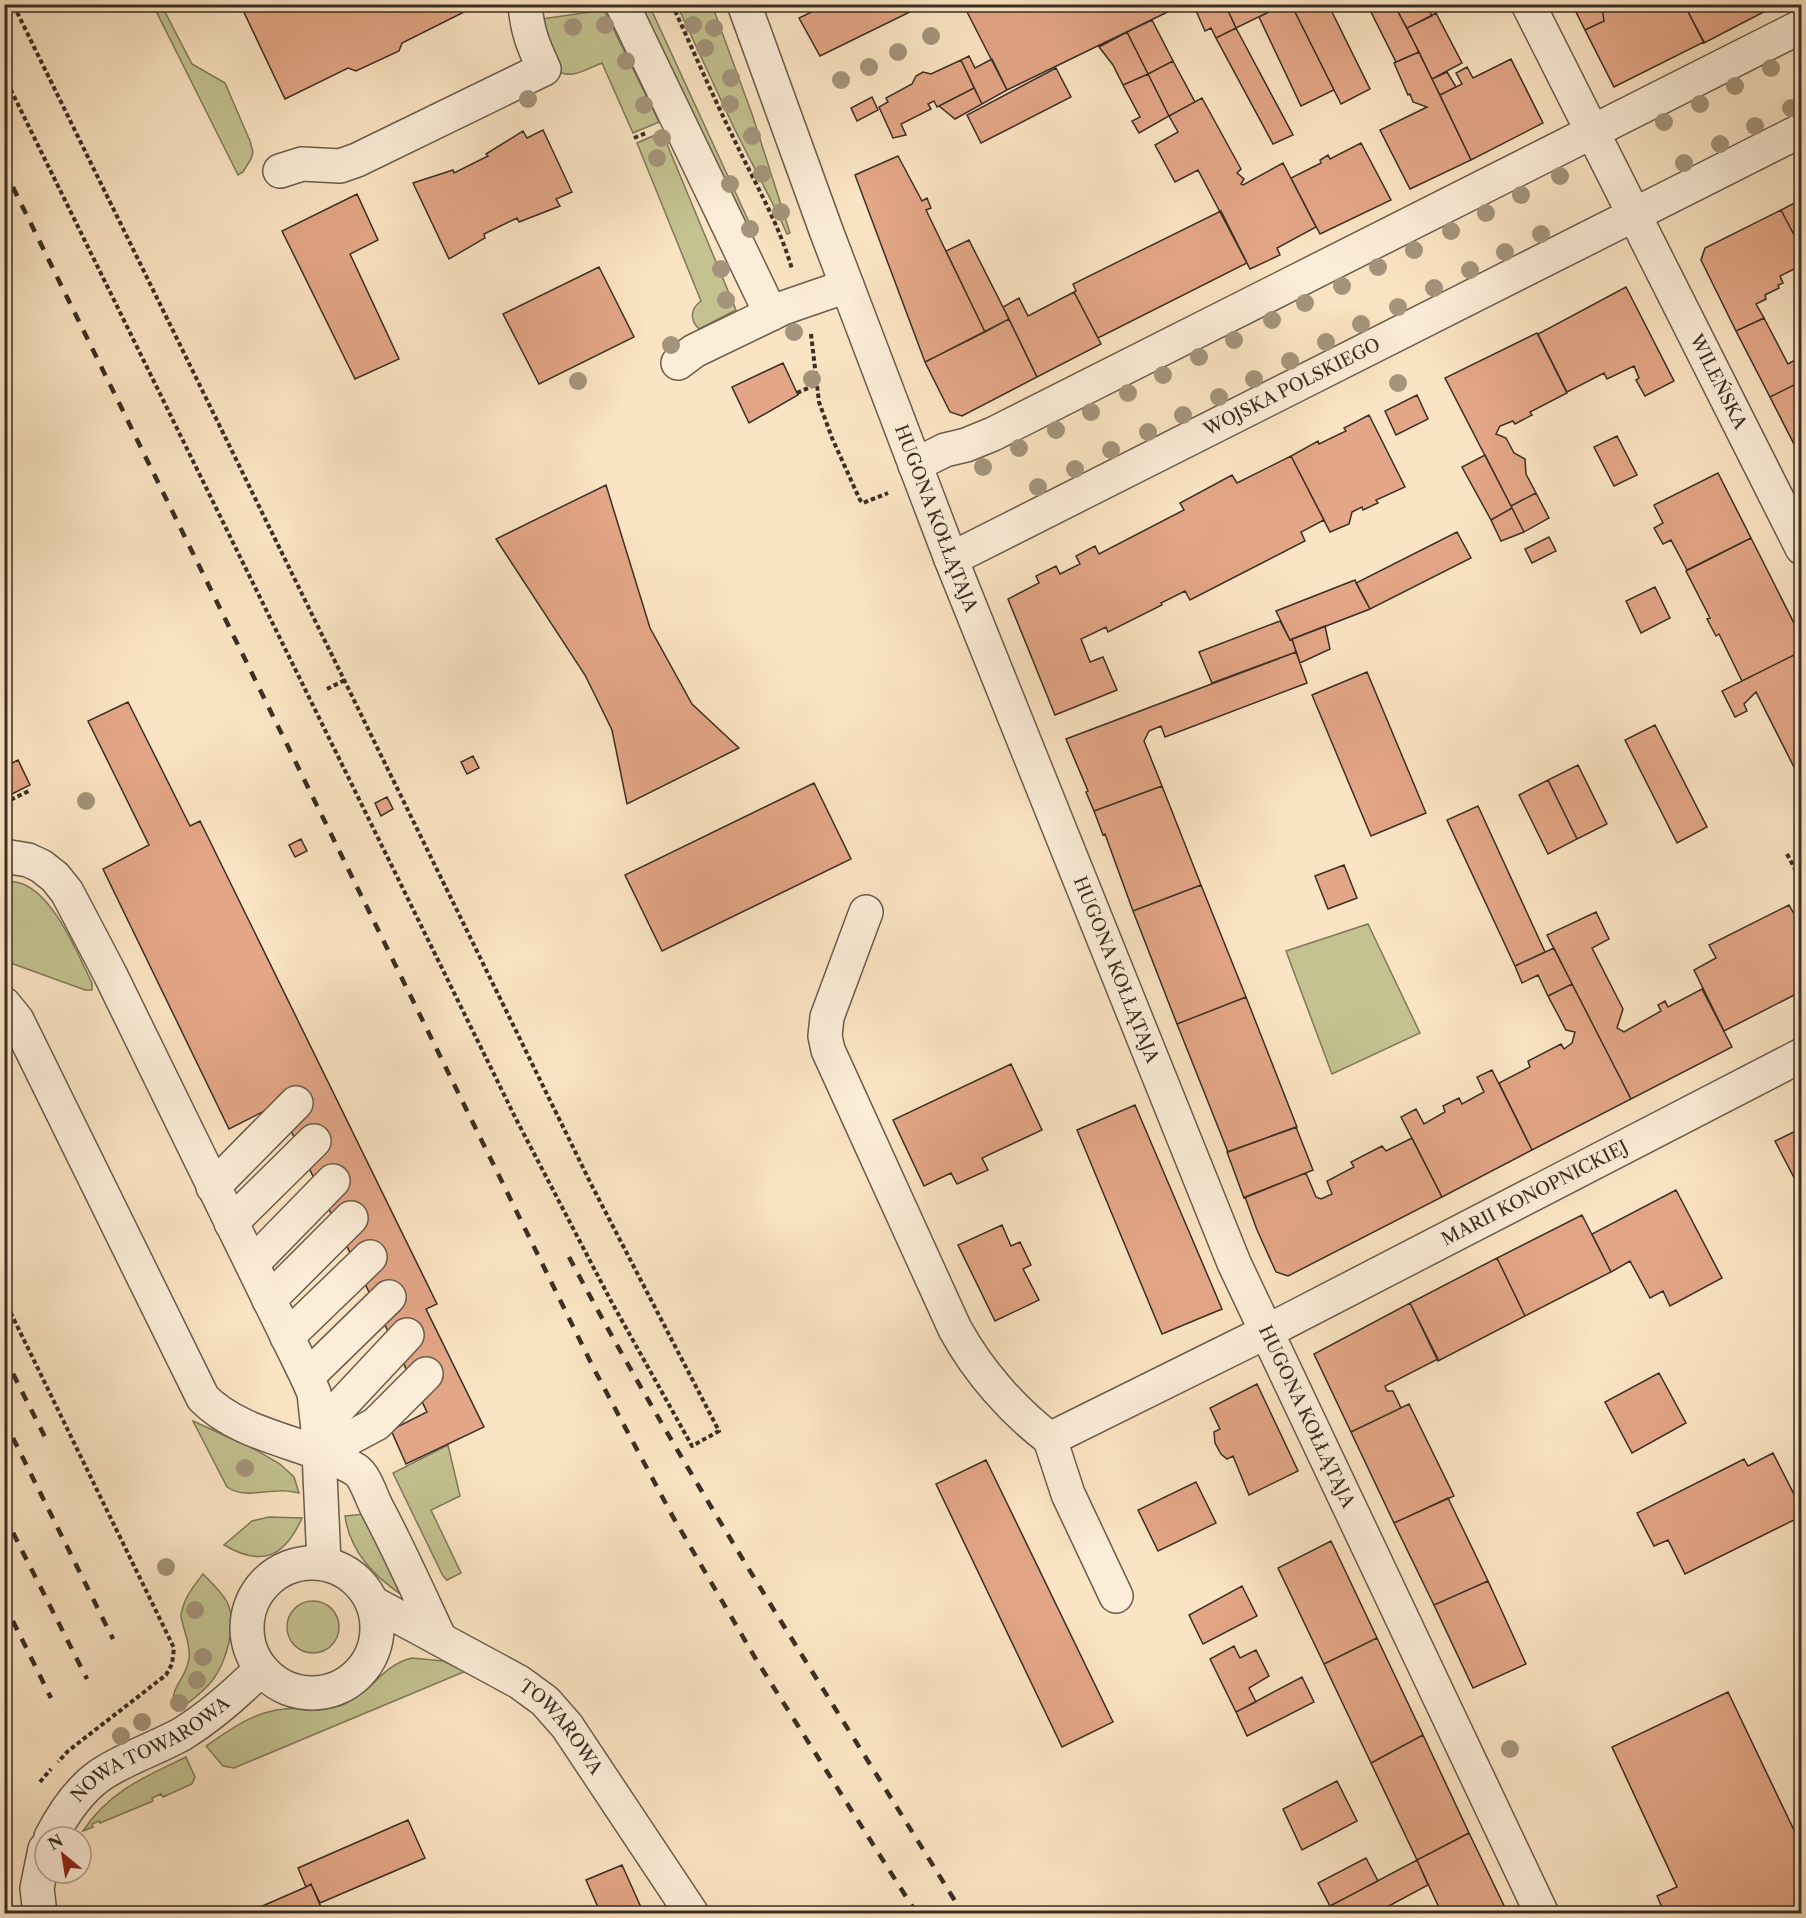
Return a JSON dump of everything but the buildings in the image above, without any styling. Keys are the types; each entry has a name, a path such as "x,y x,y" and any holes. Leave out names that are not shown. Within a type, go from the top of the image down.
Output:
{"street":[{"path":"280,171 302,164 340,166 357,160 544,69 530,40 525,4"},
{"path":"622,4 771,314"},
{"name":"HUGONA KOŁŁĄTAJA","path":"744,4 847,286 951,560 1234,1263 1542,1914"},
{"path":"1528,4 1634,214"},
{"path":"915,465 945,450 993,434 1802,26"},
{"name":"WOJSKA POLSKIEGO","path":"951,560 1802,130"},
{"name":"WILEŃSKA","path":"1634,214 1802,548"},
{"path":"678,363 694,351 771,314 847,286"},
{"path":"4,856 28,860 41,866 55,877 67,892 110,974 307,1377 314,1393 319,1442 324,1563"},
{"path":"866,912 827,1017 825,1036 828,1050 967,1351 992,1383 1021,1414 1050,1439 1068,1494 1116,1596"},
{"path":"4,1005 17,1020 203,1398 216,1411 283,1442 319,1442 376,1424 426,1374"},
{"name":"MARII KONOPNICKIEJ","path":"1050,1439 1266,1332 1802,1054"},
{"path":"213,1187 296,1103"},
{"path":"231,1223 314,1141"},
{"path":"252,1264 333,1180"},
{"path":"269,1300 351,1218"},
{"path":"288,1337 370,1257"},
{"path":"307,1377 389,1297"},
{"path":"319,1442 407,1335"},
{"path":"319,1442 358,1472 398,1548 440,1639"},
{"path":"309,1562 335,1565 353,1576 368,1593 373,1603 376,1625 371,1657 353,1678 332,1688 309,1692 282,1687 260,1670 251,1655 246,1636 247,1616 255,1595 267,1582 287,1568 309,1562"},
{"name":"TOWAROWA","path":"373,1603 519,1682 545,1701 567,1726 692,1914"},
{"name":"NOWA TOWAROWA","path":"58,1825 80,1794 100,1775 181,1734 213,1713 260,1670"},
{"path":"39,1885 40,1914"}],"path":[{"path":"4,76 516,1119 611,1301 692,1446 719,1431 591,1184 13,4"},
{"path":"672,4 731,134 777,225 794,278"},
{"path":"810,330 824,416 860,500 863,502 870,500"},
{"path":"797,393 817,384"},
{"path":"327,689 345,680"},
{"path":"4,803 32,790"},
{"path":"1787,854 1802,882"},
{"path":"4,1299 174,1648 172,1664 166,1675 68,1751 38,1786"}],"shaded area":[{"path":"153,5 168,5 165,12 192,64 225,83 253,152 243,172 238,175"},
{"path":"640,5 650,7 755,235 749,237"},
{"path":"677,5 712,5 752,114 790,233 787,234 734,128"},
{"path":"604,10 659,122 633,133 602,63 573,74 561,73 556,69 541,19"},
{"path":"662,132 736,310 699,329 692,314 701,301 637,143"},
{"path":"5,882 20,883 34,891 47,903 69,936 92,983 92,990 85,990 5,961"},
{"path":"1368,924 1420,1033 1332,1074 1286,951"},
{"path":"193,1421 254,1449 280,1464 294,1477 299,1493 284,1491 246,1493 227,1487"},
{"path":"448,1445 460,1496 431,1510 461,1573 447,1580 393,1473"},
{"path":"365,1514 403,1596 373,1571 352,1541 345,1516"},
{"path":"269,1517 302,1518 288,1541 271,1554 261,1557 250,1556 224,1545 252,1521"},
{"path":"203,1574 227,1602 231,1621 229,1643 222,1664 212,1681 177,1711 174,1703 175,1690 185,1672 189,1658 188,1642 181,1616 182,1610 189,1594"},
{"path":"313,1601 323,1603 331,1609 337,1617 339,1627 337,1637 331,1645 323,1651 313,1653 303,1651 295,1645 289,1637 287,1627 289,1617 295,1609 303,1603"},
{"path":"412,1658 443,1661 466,1671 234,1768 223,1766 206,1746 243,1722 262,1714 292,1708 333,1707 348,1702 365,1691 393,1666"},
{"path":"186,1757 195,1777 192,1784 163,1797 161,1794 152,1798 153,1801 100,1823 99,1821 87,1825 104,1805 142,1779"}],"railway":[{"path":"4,169 594,1369 673,1517 757,1661 917,1914"},
{"path":"569,1257 711,1507 963,1914"},
{"path":"4,1356 48,1443"},
{"path":"4,1420 113,1639"},
{"path":"4,1515 87,1679"},
{"path":"4,1603 51,1698"}]}
